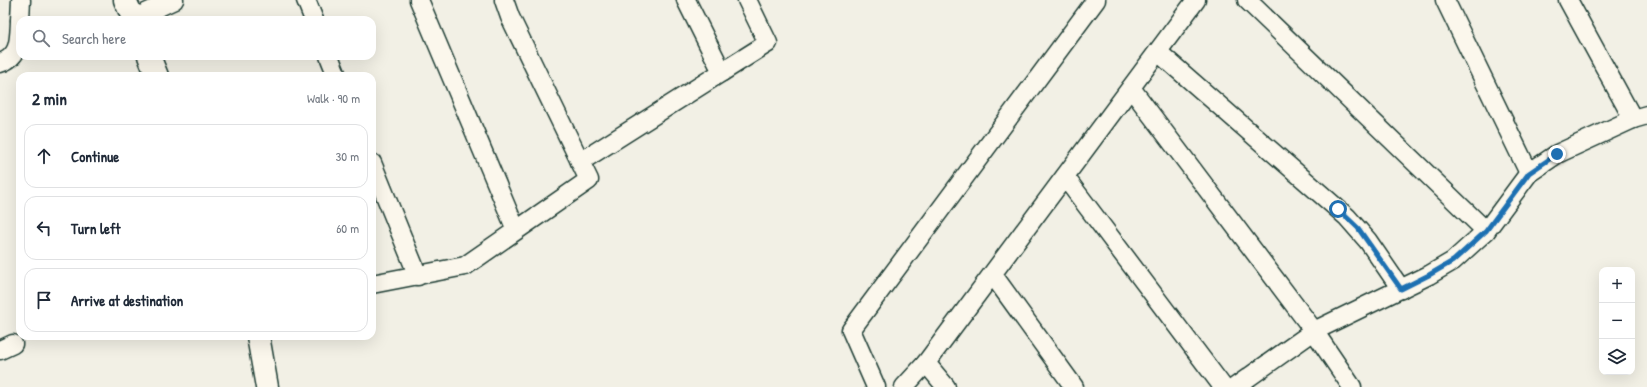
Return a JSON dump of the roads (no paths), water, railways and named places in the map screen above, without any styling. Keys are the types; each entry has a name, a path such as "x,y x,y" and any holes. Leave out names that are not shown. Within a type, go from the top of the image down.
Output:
{"street":[{"path":"20,16 21,0"},
{"path":"131,13 174,0"},
{"path":"306,0 312,16"},
{"path":"419,0 516,230"},
{"path":"376,283 465,266 589,180 510,17 504,0"},
{"path":"686,0 722,72"},
{"path":"580,162 768,43 747,0"},
{"path":"876,387 851,330 1096,0"},
{"path":"904,387 926,363 993,275 1196,0"},
{"path":"1247,0 1486,231"},
{"path":"1445,0 1529,173"},
{"path":"1235,387 1314,331 1435,272 1453,261 1486,231 1529,173 1557,154 1640,117 1568,0"},
{"path":"0,63 12,57 16,52"},
{"path":"1158,52 1347,217 1364,236 1401,289"},
{"path":"151,60 155,72"},
{"path":"331,60 335,72"},
{"path":"1131,88 1314,331 1352,387"},
{"path":"376,173 418,276"},
{"path":"1065,177 1223,387"},
{"path":"993,275 1074,387"},
{"path":"259,340 267,387"},
{"path":"926,363 946,387"}]}
